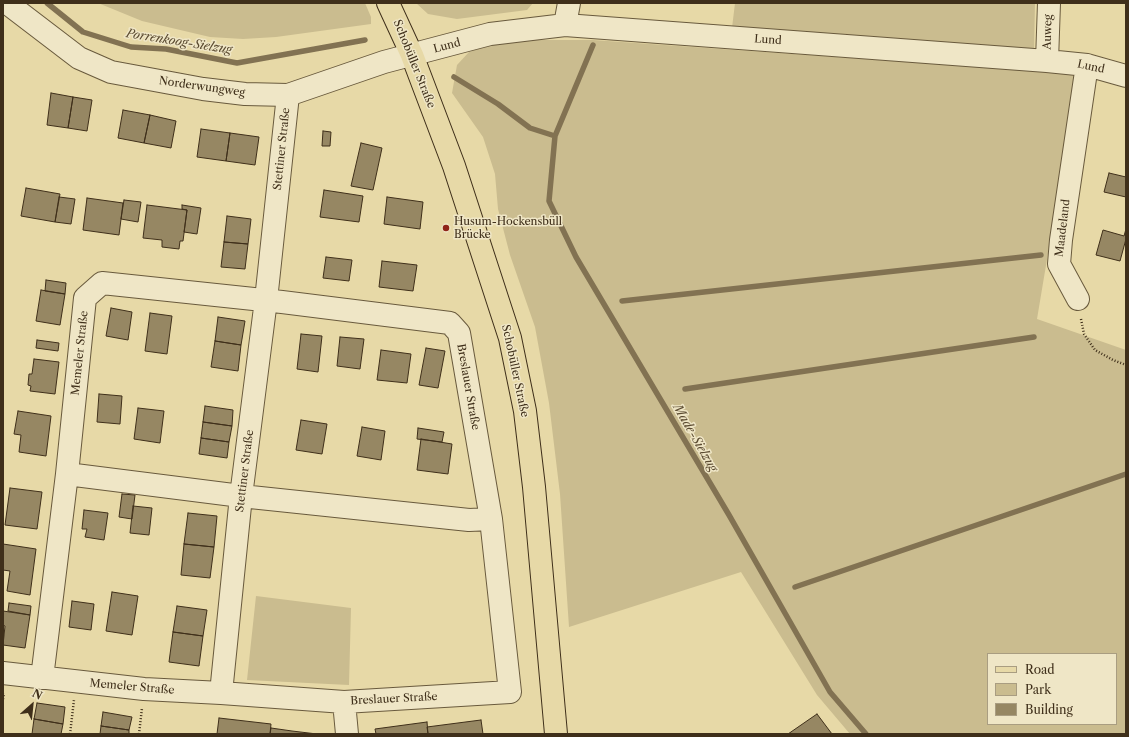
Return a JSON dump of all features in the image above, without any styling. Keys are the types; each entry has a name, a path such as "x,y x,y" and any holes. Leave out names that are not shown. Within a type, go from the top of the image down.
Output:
{"main road":[{"name":"Schobüller Straße","path":"388,3 412,55 454,166 510,338 527,426 534,487 556,734"}],"street":[{"name":"Norderwungweg","path":"7,3 79,58 110,72 203,89 245,94 288,95 384,62 412,55"},
{"path":"565,25 569,3"},
{"name":"Auweg","path":"1047,61 1049,3"},
{"name":"Lund","path":"412,55 490,34 565,25 1047,61 1086,65 1126,76"},
{"name":"Maadeland","path":"1078,299 1058,264 1086,65"},
{"name":"Stettiner Straße","path":"221,693 241,496 266,300 288,95"},
{"name":"Memeler Straße","path":"42,678 67,474 85,298 102,282 266,300"},
{"name":"Breslauer Straße","path":"266,300 450,323 458,333 491,520 510,692 344,702"},
{"path":"67,474 241,496 469,520 491,520"},
{"name":"Memeler Straße","path":"3,673 144,689 221,693"},
{"path":"221,693 344,702 347,734"}],"path":[{"path":"1078,299 1084,334 1095,350 1126,365"},
{"path":"70,734 76,682"},
{"path":"139,734 144,689"}],"green space":[{"path":"98,3 365,3 371,17 371,24 276,37 243,39 210,37 142,21"},
{"path":"416,3 533,3 527,10 457,19 428,14"},
{"path":"735,3 1035,3 1034,51 732,28"},
{"path":"505,40 593,40 1078,74 1037,319 1126,350 1126,734 850,734 817,695 741,572 569,627 560,494 549,403 535,327 510,255 498,209 495,174 483,137 452,93 457,65 469,52"},
{"path":"256,596 351,608 349,685 247,680"}],"building":[{"path":"51,93 73,97 68,128 47,125"},
{"path":"73,97 92,100 87,131 68,128"},
{"path":"123,110 150,115 144,143 118,138"},
{"path":"150,115 176,121 171,148 144,143"},
{"path":"201,129 230,133 226,161 197,157"},
{"path":"323,131 331,132 330,146 322,146"},
{"path":"230,133 259,137 255,165 226,161"},
{"path":"361,143 382,148 373,190 351,186"},
{"path":"1109,173 1126,177 1126,197 1104,192"},
{"path":"26,188 60,194 55,222 21,216"},
{"path":"324,190 363,196 359,222 320,217"},
{"path":"59,197 75,199 71,224 55,222"},
{"path":"387,197 423,202 420,229 384,224"},
{"path":"87,198 123,203 119,235 83,230"},
{"path":"124,200 141,202 138,222 121,219"},
{"path":"147,205 187,210 183,241 180,241 179,249 162,247 162,240 143,238"},
{"path":"182,205 201,208 197,234 184,232 187,210 182,209"},
{"path":"227,216 251,219 248,244 224,242"},
{"path":"1126,229 1126,239 1120,261 1096,255 1103,230 1124,236"},
{"path":"224,242 248,244 245,269 221,267"},
{"path":"326,257 352,260 349,281 323,278"},
{"path":"382,261 417,265 413,291 379,287"},
{"path":"46,280 66,283 65,294 45,291"},
{"path":"41,290 65,294 60,325 36,321"},
{"path":"111,308 132,312 128,340 106,336"},
{"path":"150,313 172,316 167,354 145,351"},
{"path":"218,317 245,321 241,345 215,341"},
{"path":"301,334 322,336 318,372 297,369"},
{"path":"340,337 364,339 360,369 337,366"},
{"path":"37,340 59,343 58,351 36,348"},
{"path":"215,341 241,345 238,371 211,367"},
{"path":"426,348 445,351 438,388 419,385"},
{"path":"381,350 411,354 407,383 377,380"},
{"path":"34,359 59,362 55,394 30,391 31,386 28,385 29,374 32,374"},
{"path":"99,394 122,396 120,424 97,422"},
{"path":"205,406 233,410 232,426 203,422"},
{"path":"138,408 164,411 160,443 134,439"},
{"path":"18,411 51,416 46,456 19,452 21,435 14,434"},
{"path":"301,420 327,424 322,454 296,450"},
{"path":"203,422 232,426 229,442 201,438"},
{"path":"362,427 385,431 381,460 357,456"},
{"path":"418,428 444,432 442,442 417,439"},
{"path":"201,438 229,442 227,458 199,454"},
{"path":"421,439 452,444 448,474 417,470"},
{"path":"10,488 42,492 37,529 5,525"},
{"path":"122,494 135,495 132,519 119,517"},
{"path":"133,506 152,508 149,535 130,533"},
{"path":"84,510 108,513 104,540 85,537 87,529 82,529"},
{"path":"188,513 217,516 214,547 184,544"},
{"path":"3,544 36,549 30,595 7,591 10,571 3,570"},
{"path":"184,544 214,547 210,578 181,575"},
{"path":"112,592 138,596 132,635 106,631"},
{"path":"72,601 94,604 91,630 69,627"},
{"path":"9,603 31,606 30,615 8,611"},
{"path":"177,606 207,610 203,636 173,632"},
{"path":"3,611 30,615 25,648 3,645 5,626 3,625"},
{"path":"173,632 203,636 199,666 169,662"},
{"path":"37,703 65,707 63,724 34,719"},
{"path":"103,712 132,717 129,730 101,726"},
{"path":"817,714 832,734 788,734"},
{"path":"219,718 271,724 270,734 217,734"},
{"path":"34,719 63,724 61,734 32,734"},
{"path":"481,720 483,734 428,734 427,727"},
{"path":"427,722 428,734 376,734 375,729"},
{"path":"101,726 129,730 129,734 100,734"},
{"path":"271,728 292,731 317,734 270,734"}],"waterway":[{"name":"Porrenkoog-Sielzug","path":"47,3 83,32 131,47 166,49 237,63 365,40"},
{"name":"Made-Sielzug","path":"593,45 555,136 549,201 576,257 729,515 830,692 866,734"},
{"name":"Porrenkoog-Sielzug","path":"454,77 498,104 530,128 555,136"},
{"path":"622,301 1041,255"},
{"path":"685,389 1034,337"},
{"path":"795,587 1126,474"}],"place":[{"name":"Husum-Hockensbüll Brücke","path":"446,228"}]}
